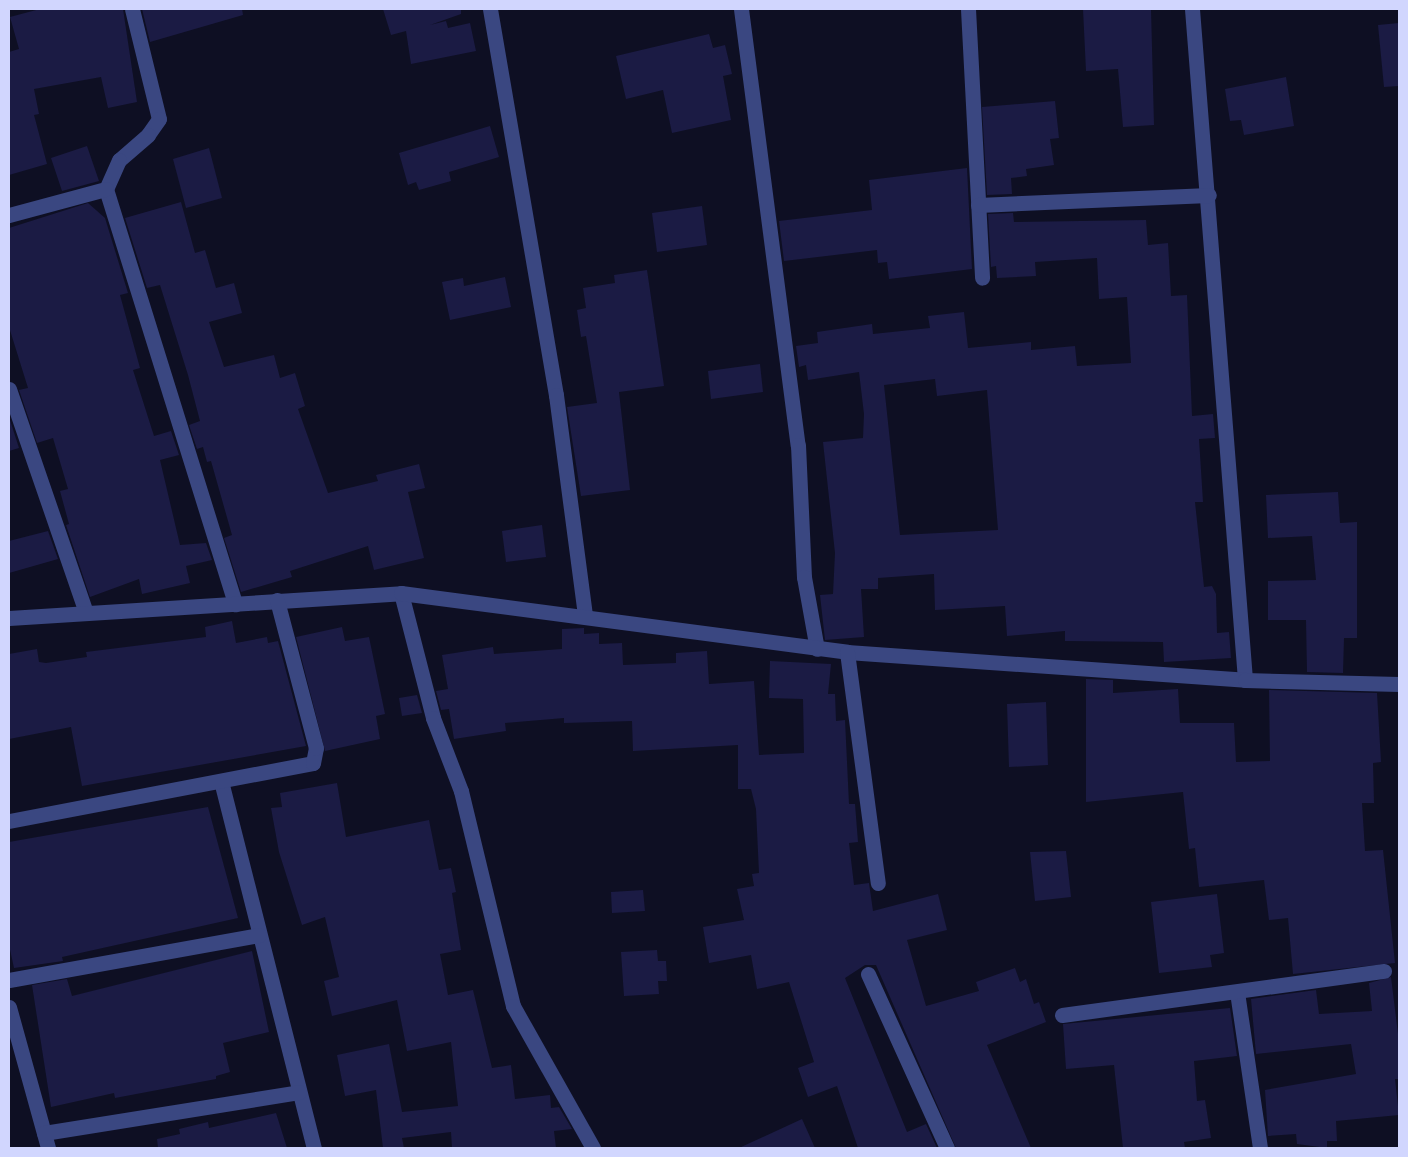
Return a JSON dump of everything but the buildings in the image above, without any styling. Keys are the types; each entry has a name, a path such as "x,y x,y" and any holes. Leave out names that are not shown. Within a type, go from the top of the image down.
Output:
{"street":[{"path":"132,9 159,119 148,135 119,160 106,189 235,604"},
{"path":"490,9 556,394 585,616"},
{"path":"741,9 798,445 804,577 817,649"},
{"path":"968,9 982,278"},
{"path":"1192,9 1209,195 1245,680"},
{"path":"9,215 106,189"},
{"path":"978,205 1209,195"},
{"path":"9,389 86,613"},
{"path":"401,593 433,718 461,791 513,1006 593,1148"},
{"path":"9,618 401,593 847,652 1245,680 1399,684"},
{"path":"9,821 221,781 307,767 316,755 277,600"},
{"path":"847,652 878,883"},
{"path":"221,781 314,1148"},
{"path":"9,980 259,935"},
{"path":"1062,1015 1384,971"},
{"path":"868,974 948,1148"},
{"path":"1237,992 1260,1148"},
{"path":"9,1007 48,1148"},
{"path":"44,1133 299,1092"}]}
